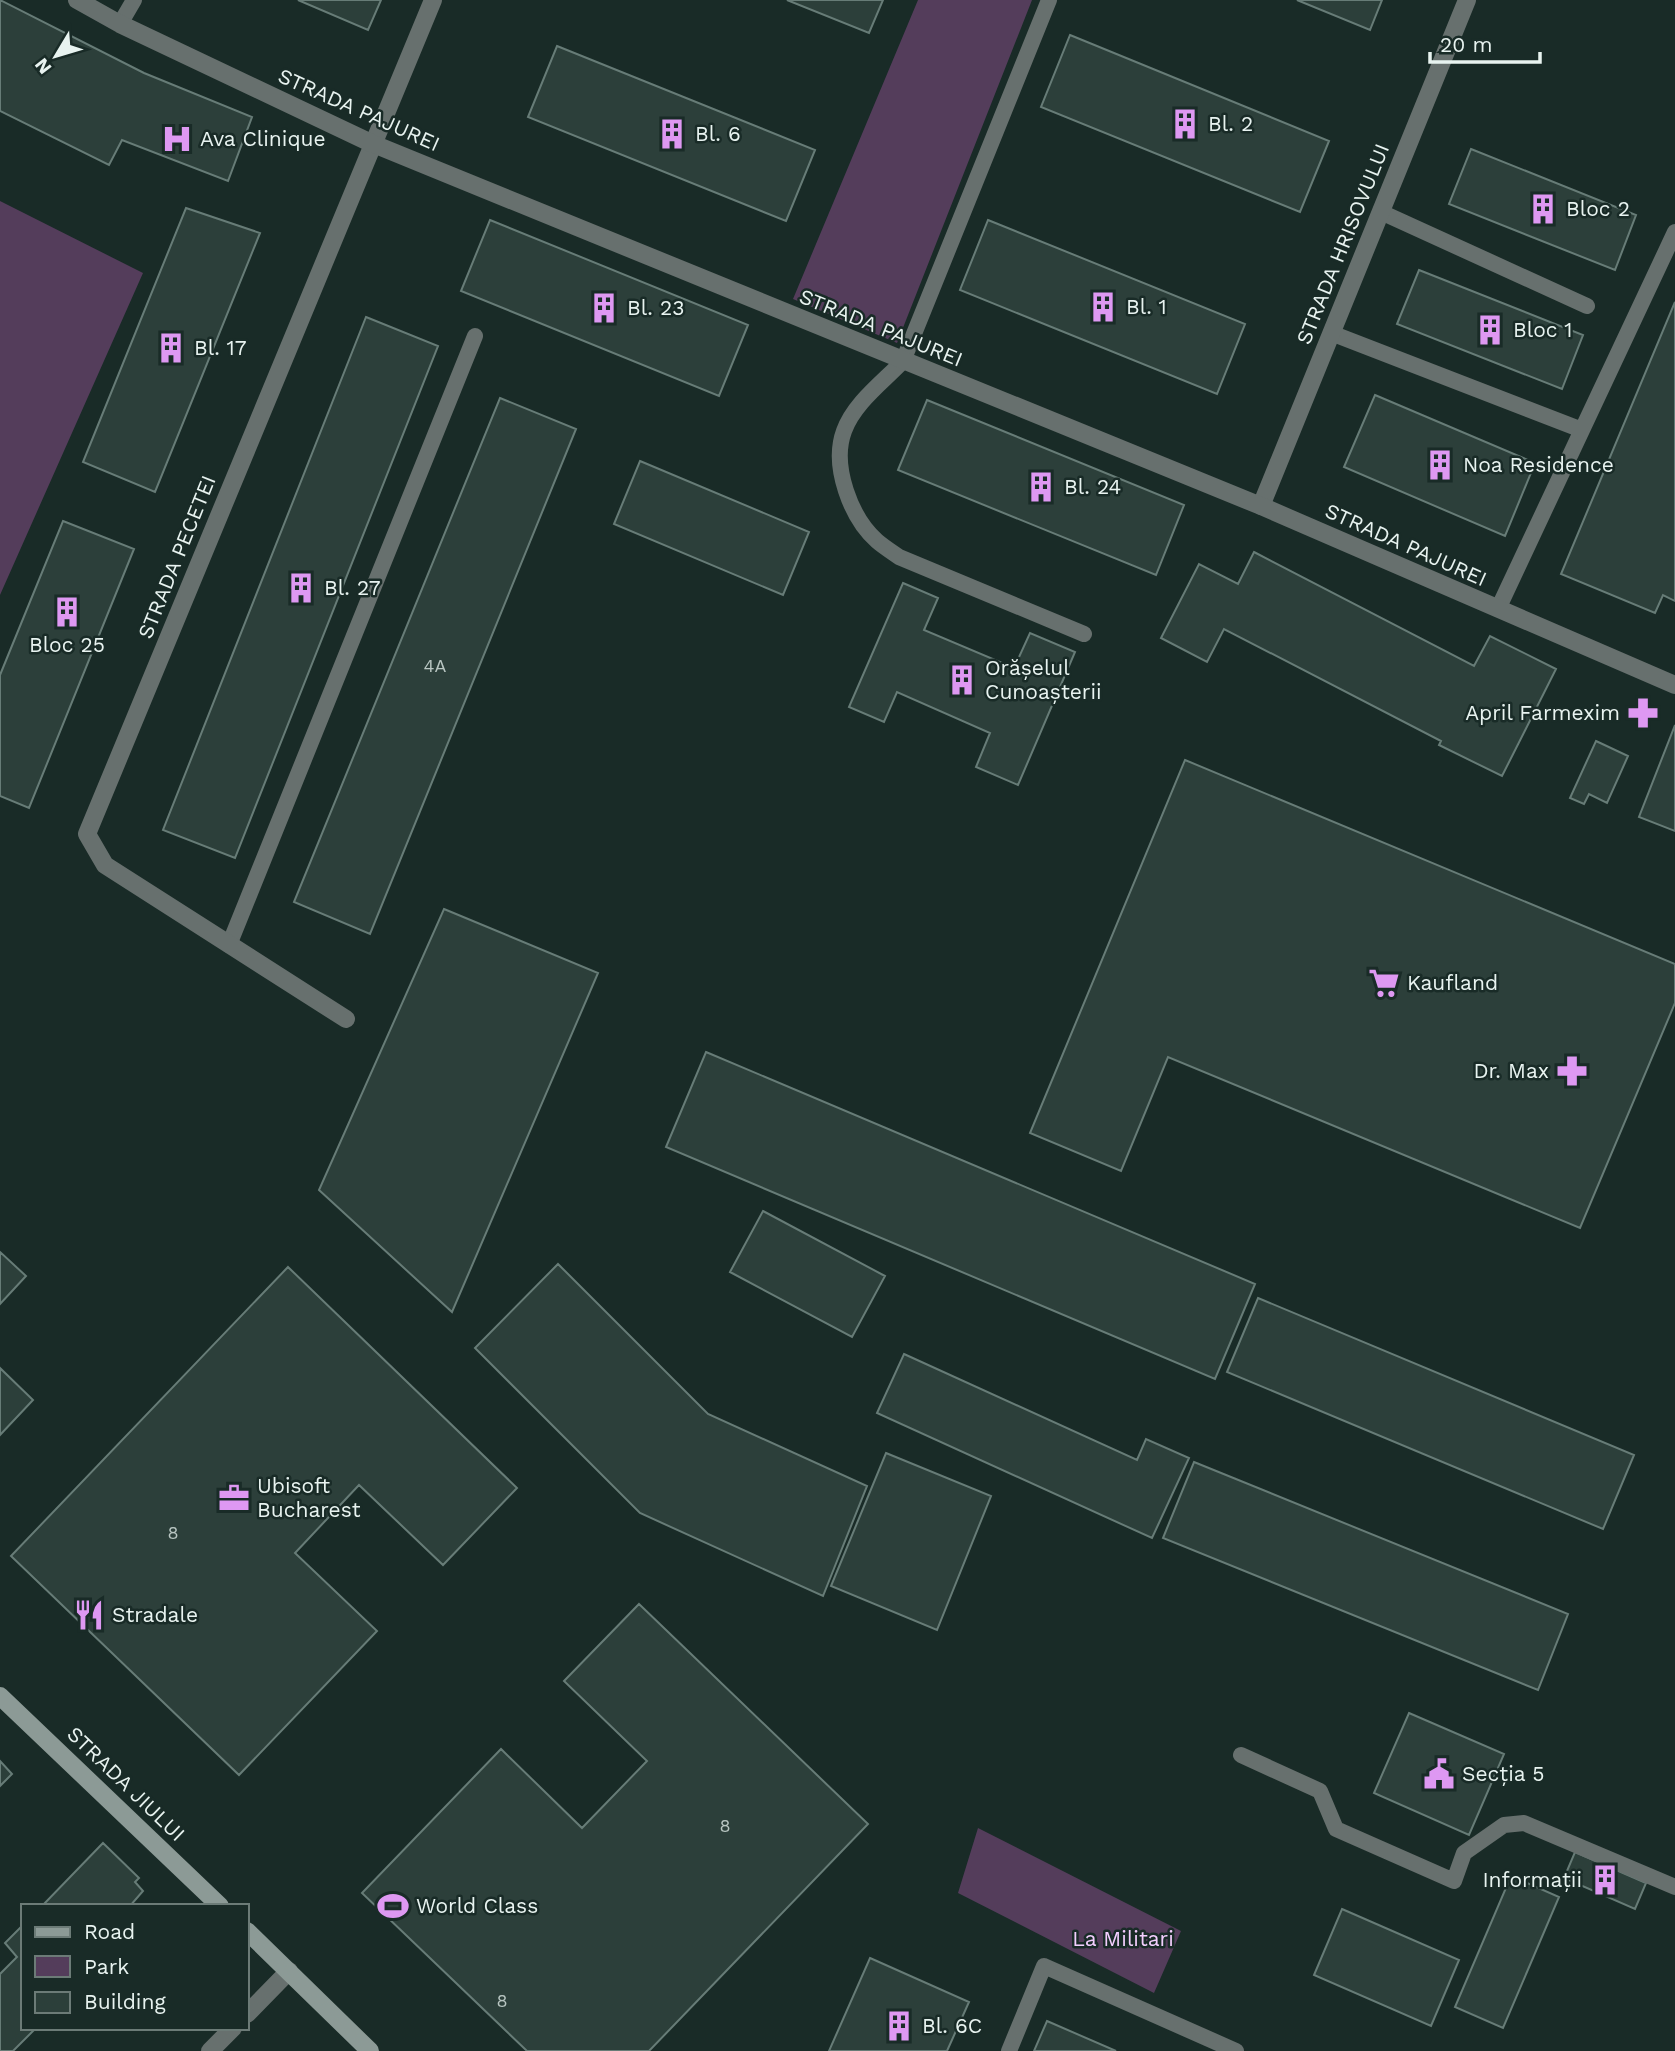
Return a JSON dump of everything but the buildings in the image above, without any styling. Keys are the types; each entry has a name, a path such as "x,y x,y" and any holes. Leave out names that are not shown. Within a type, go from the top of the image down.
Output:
{"main road":[{"name":"STRADA JIULUI","path":"0,1696 218,1904"},
{"path":"248,1932 370,2051"}],"street":[{"name":"STRADA PAJUREI","path":"77,0 120,24 371,143 1261,506 1675,685"},
{"name":"STRADA PECETEI","path":"346,1019 105,865 87,834 371,143 433,0"},
{"name":"STRADA HRISOVULUI","path":"1261,506 1467,0"},
{"path":"248,2013 289,1971"},
{"path":"211,2051 231,2030"}],"lane":[{"path":"120,24 134,0"},
{"path":"1049,0 904,361 859,407 844,432 840,456 845,487 858,517 876,541 900,557 1084,634"},
{"path":"1382,214 1587,306"},
{"path":"1498,610 1675,232"},
{"path":"1331,333 1582,430"},
{"path":"229,945 475,336"},
{"path":"1241,1755 1320,1791 1336,1829 1454,1881 1464,1853 1504,1825 1524,1822 1675,1887"},
{"path":"1009,2051 1044,1966 1236,2051"}],"green space":[{"path":"918,0 1032,0 897,343 793,299"},
{"path":"0,201 143,273 0,595"},
{"name":"La Militari","path":"978,1828 1181,1931 1154,1993 958,1893"}],"place":[{"name":"Bl. 2","path":"1185,124"},
{"name":"Bl. 6","path":"672,134"},
{"name":"Ava Clinique","path":"177,139"},
{"name":"Bloc 2","path":"1543,209"},
{"name":"Bl. 1","path":"1103,307"},
{"name":"Bl. 23","path":"604,308"},
{"name":"Bloc 1","path":"1490,330"},
{"name":"Bl. 17","path":"171,348"},
{"name":"Noa Residence","path":"1440,465"},
{"name":"Bl. 24","path":"1041,487"},
{"name":"Bl. 27","path":"301,588"},
{"name":"Bloc 25","path":"67,612"},
{"name":"Orășelul Cunoașterii","path":"962,680"},
{"name":"April Farmexim","path":"1643,713"},
{"name":"Kaufland","path":"1384,983"},
{"name":"Dr. Max","path":"1572,1071"},
{"name":"Ubisoft Bucharest","path":"234,1498"},
{"name":"Stradale","path":"89,1615"},
{"name":"Secția 5","path":"1439,1774"},
{"name":"Informații","path":"1605,1880"},
{"name":"World Class","path":"393,1906"},
{"name":"Bl. 6C","path":"899,2026"}]}
